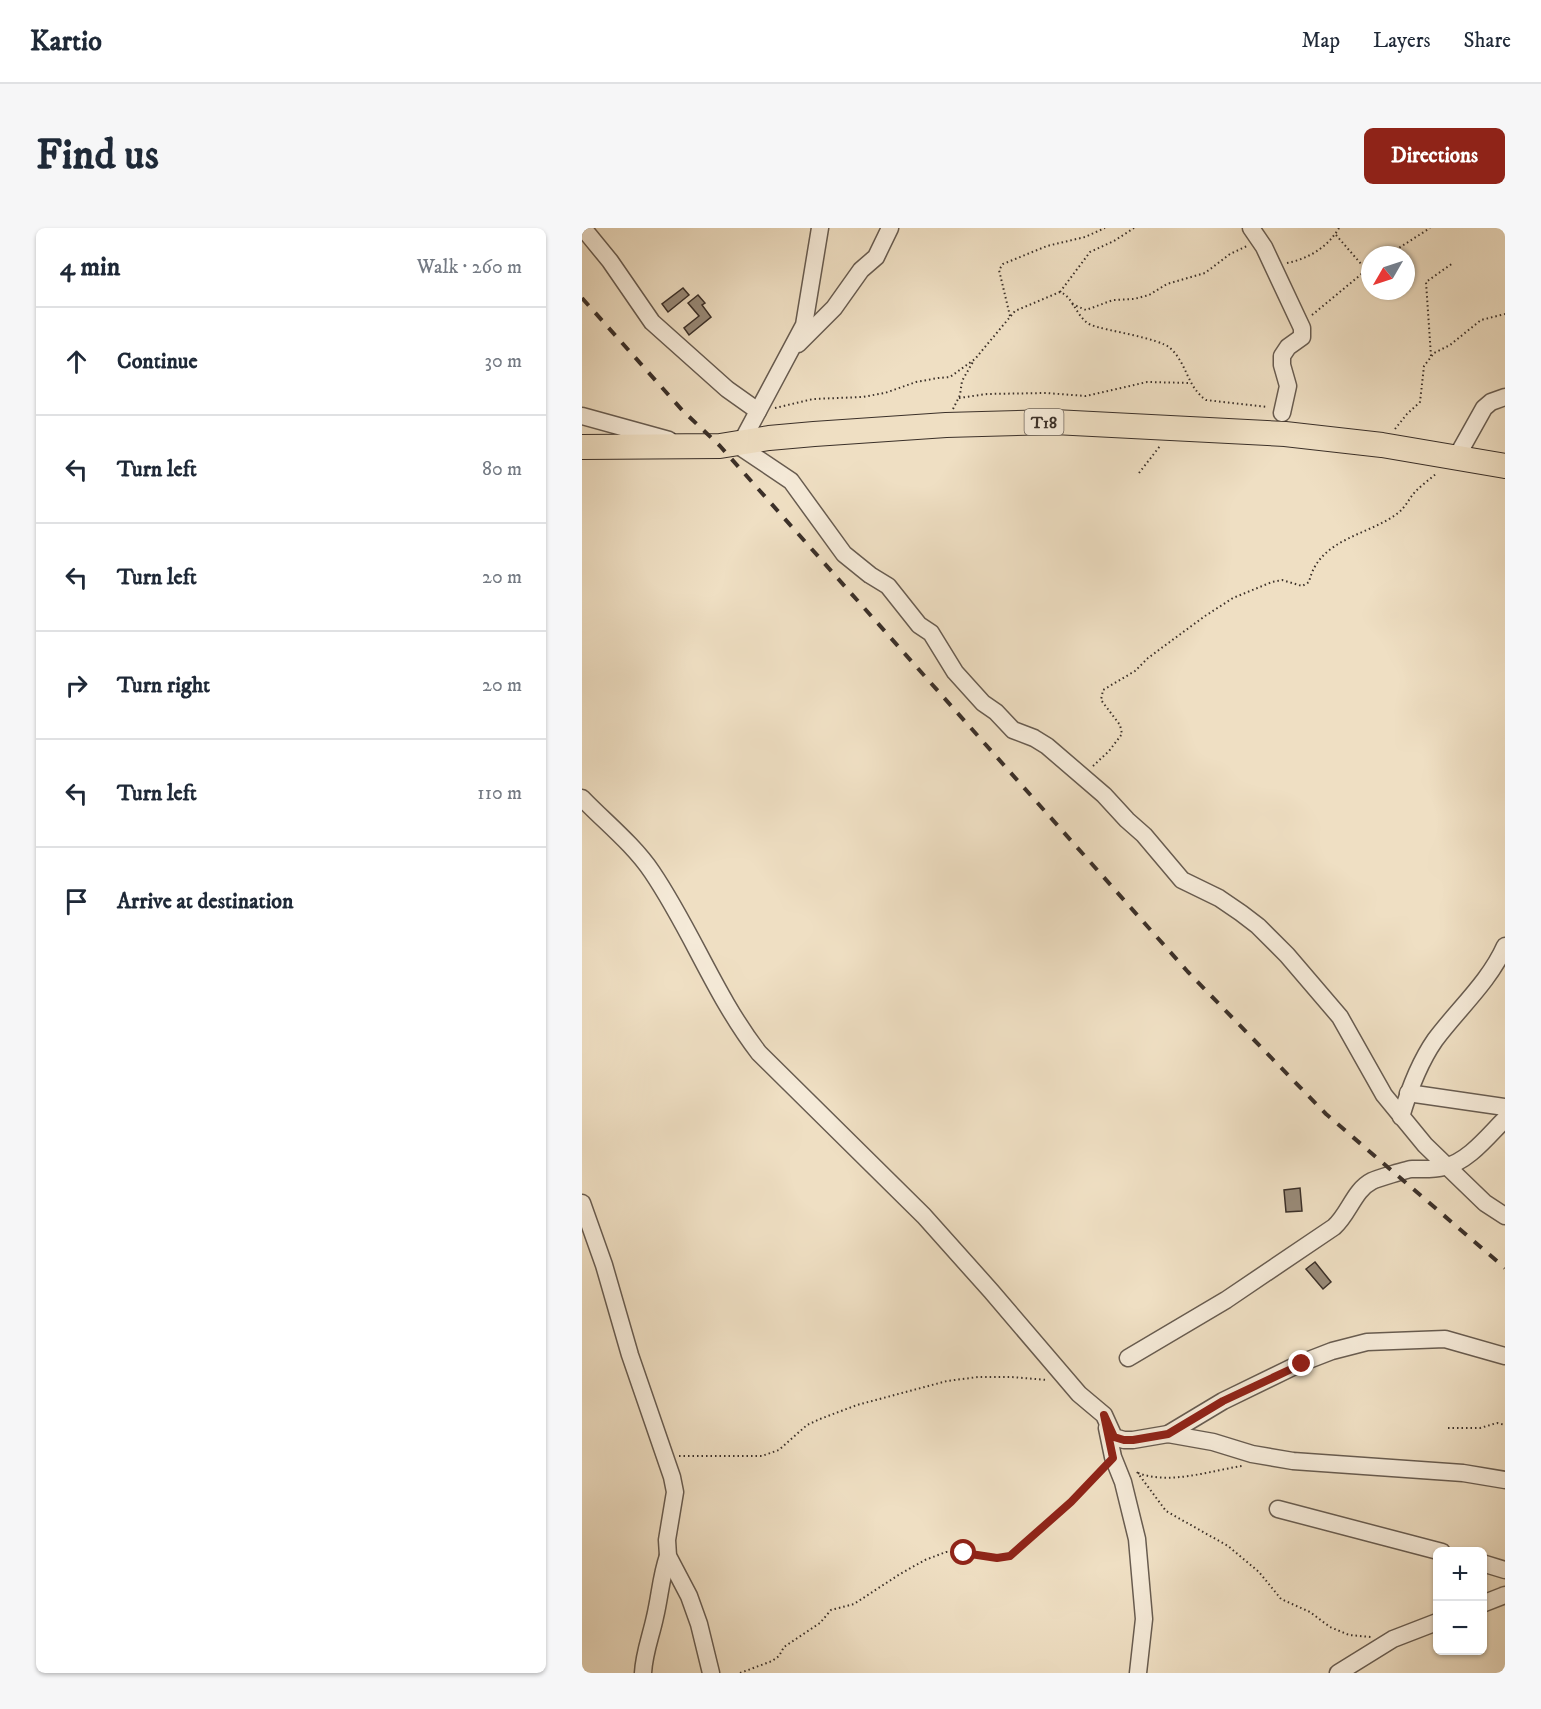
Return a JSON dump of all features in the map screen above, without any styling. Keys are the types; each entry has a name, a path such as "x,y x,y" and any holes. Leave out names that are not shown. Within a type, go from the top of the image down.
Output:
{"highway":[{"name":"T18","path":"582,447 720,446 769,438 946,425 1054,422 1285,434 1382,445 1505,466"}],"street":[{"path":"583,228 610,261 652,322 727,389 758,411"},
{"path":"820,228 807,317 758,411 738,444 790,481 844,554 888,586 919,625 931,633 955,672 1012,730 1041,742 1104,795 1144,835 1182,880 1219,898 1241,913 1258,926 1287,955 1340,1017 1370,1072 1401,1117 1446,1167 1485,1203 1505,1216"},
{"path":"791,350 834,308 861,270 876,257 890,228"},
{"path":"1253,231 1272,264 1300,324 1302,337 1288,347 1282,356 1288,386 1282,413"},
{"path":"1456,458 1484,408 1491,402 1505,397"},
{"path":"582,416 690,446"},
{"path":"582,798 626,841 650,869 670,901 724,1003 759,1053 924,1216 1079,1394 1104,1415 1114,1437 1124,1440 1168,1434 1213,1442 1252,1454 1293,1461 1463,1473 1505,1480"},
{"path":"1401,1117 1408,1093 1421,1064 1435,1041 1500,958 1505,946"},
{"path":"1408,1093 1505,1107"},
{"path":"1128,1358 1226,1300 1334,1227 1340,1222 1360,1192 1370,1183 1410,1169 1446,1167 1464,1157 1505,1119"},
{"path":"582,1203 604,1265 630,1355 672,1477 675,1492 667,1540 669,1556 689,1596 699,1624 711,1673"},
{"path":"1168,1434 1223,1401 1302,1364 1332,1351 1366,1342 1445,1338 1505,1356"},
{"path":"1104,1415 1113,1458 1130,1509 1140,1563 1144,1619 1138,1673"},
{"path":"1278,1509 1433,1549"},
{"path":"644,1673 644,1661 656,1615 662,1574 669,1556"},
{"path":"1487,1565 1505,1570"},
{"path":"1487,1602 1505,1595"},
{"path":"1338,1673 1394,1639 1433,1624"}],"path":[{"path":"1010,316 999,270 1003,264 1047,246 1085,237 1105,228"},
{"path":"946,425 959,398 962,381 975,359 1010,316 1015,311 1060,291 1090,252 1114,242 1134,228"},
{"path":"1272,264 1305,259 1336,234 1340,228"},
{"path":"1419,228 1419,235"},
{"path":"1402,246 1430,228"},
{"path":"1071,303 1086,310 1113,300 1134,299 1149,295 1167,284 1204,273 1230,254 1246,246 1253,231"},
{"path":"1336,234 1361,263"},
{"path":"1431,356 1426,282 1453,263"},
{"path":"1300,324 1361,273"},
{"path":"1060,291 1069,298 1081,318 1093,326 1167,345 1184,365 1191,383 1206,400 1276,407 1282,413"},
{"path":"1382,445 1420,402 1424,366 1434,352 1450,345 1481,321 1505,314"},
{"path":"758,411 813,399 862,397 885,393 916,382 946,379 958,373 975,359"},
{"path":"959,398 987,394 1046,393 1086,396 1147,382 1191,383"},
{"path":"1139,473 1175,428"},
{"path":"1083,777 1122,734 1120,725 1101,700 1103,690 1135,671 1148,658 1233,598 1282,580 1305,585 1309,582 1314,567 1332,548 1400,511 1415,492 1456,458"},
{"path":"664,1456 762,1456 779,1450 807,1425 819,1419 857,1405 946,1381 978,1377 1011,1377 1069,1382"},
{"path":"1449,1428 1505,1425"},
{"path":"740,1673 776,1659 784,1647 820,1623 834,1608 854,1604 900,1574 931,1558 946,1552 997,1558 1010,1556 1071,1502 1113,1458"},
{"path":"1131,1468 1149,1477 1173,1477 1242,1466"},
{"path":"1137,1472 1166,1511 1228,1546 1259,1572 1281,1599 1310,1612 1330,1627 1349,1635 1394,1639"}],"building":[{"path":"683,288 689,295 668,312 662,304"},
{"path":"698,295 705,303 702,305 711,317 689,335 684,328 699,316 688,303"},
{"path":"1300,1188 1302,1211 1286,1212 1284,1190"},
{"path":"1315,1262 1331,1282 1323,1289 1306,1269"}],"railway":[{"path":"582,298 682,410 720,446 1188,972 1326,1114 1505,1268"}],"route":[{"path":"964,1553 997,1558 1010,1556 1071,1502 1113,1458 1104,1415 1114,1437 1124,1440 1168,1434 1200,1413 1302,1364"}]}
